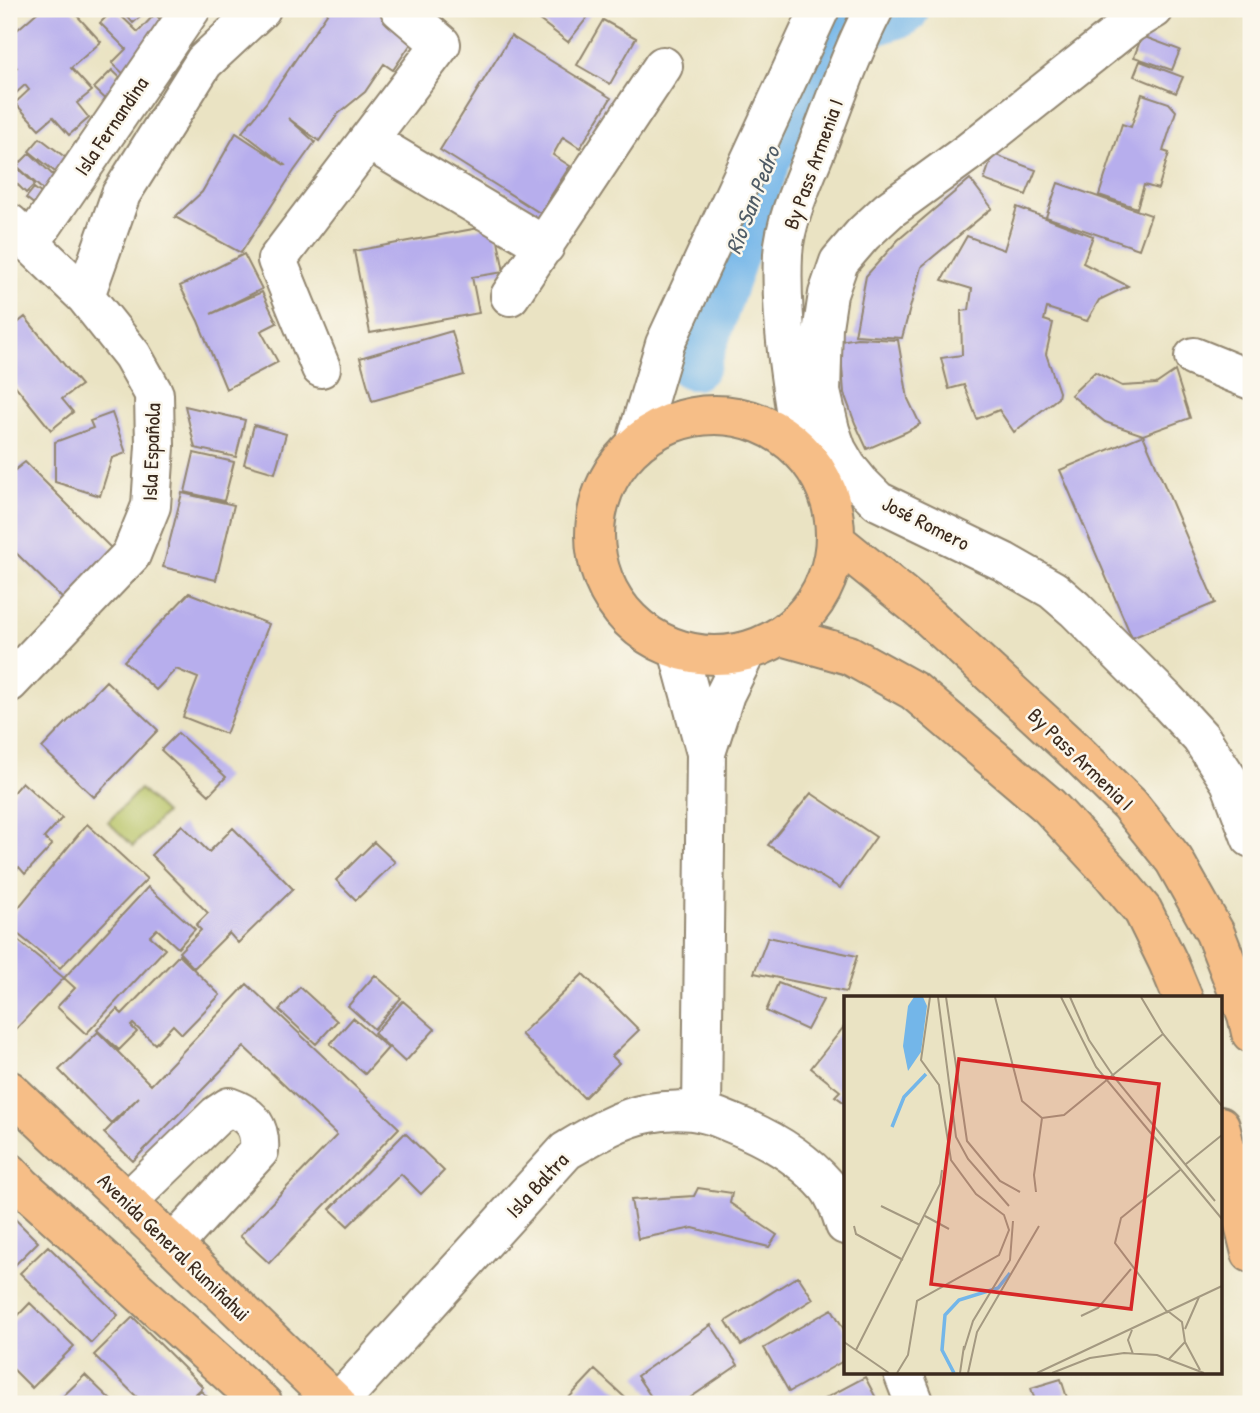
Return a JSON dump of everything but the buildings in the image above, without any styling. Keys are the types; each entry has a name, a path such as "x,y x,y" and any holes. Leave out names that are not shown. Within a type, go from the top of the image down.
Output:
{"main road":[{"path":"702,416 738,417 773,429 802,451 817,470 828,492 835,516 836,541 833,564 826,585 800,622 782,636 746,652 712,656 678,650 645,634 619,609 601,577 594,542 597,506 612,472 635,445 666,425 702,416"},
{"name":"By Pass Armenia I","path":"836,541 925,612 1129,804 1174,860 1215,933 1247,1015 1251,1033"},
{"path":"782,636 849,655 914,691 1049,807 1143,911 1182,996"},
{"name":"Avenida General Rumiñahui","path":"9,1090 337,1404"},
{"path":"1222,1134 1251,1253"},
{"path":"9,1172 263,1404"}],"street":[{"name":"Isla Fernandina","path":"20,234 191,9"},
{"path":"85,296 121,194 204,62 261,9"},
{"path":"321,368 277,260 441,44 400,9"},
{"path":"635,445 666,344 820,9"},
{"name":"By Pass Armenia I","path":"802,451 788,370 783,312 783,251 792,211 859,39 874,9"},
{"name":"José Romero","path":"1154,9 1131,23 970,151 889,210 839,261 828,294 822,327 821,392 837,450 860,483 878,500 1004,562 1053,590 1075,609 1201,738 1230,782 1251,838"},
{"path":"510,296 663,66"},
{"path":"368,140 545,246"},
{"name":"Isla Española","path":"9,683 131,555 152,506 155,446 153,394 132,355 85,296 20,234"},
{"path":"1194,357 1251,380"},
{"path":"678,650 706,752 702,1112"},
{"path":"706,752 725,694 746,652"},
{"path":"127,1202 217,1115 229,1107 241,1111 255,1123 261,1136 259,1151 173,1245"},
{"name":"Isla Baltra","path":"337,1404 566,1151 634,1116 651,1112 702,1112 760,1135 790,1152 828,1187 838,1203 844,1222"},
{"path":"903,1374 915,1404"}],"green space":[{"path":"140,789 165,813 133,846 108,822"}],"waterway":[{"name":"Río San Pedro","path":"693,362 764,156 842,28 901,9"}]}
